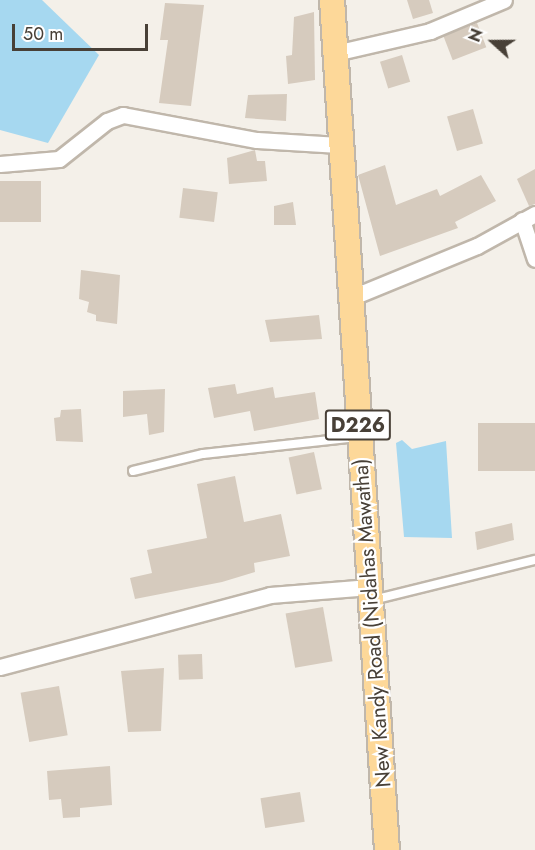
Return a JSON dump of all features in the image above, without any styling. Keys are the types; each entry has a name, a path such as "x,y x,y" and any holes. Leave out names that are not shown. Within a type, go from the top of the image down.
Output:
{"main road":[{"name":"New Kandy Road (Nidahas Mawatha)","path":"332,0 339,145 387,850"}],"street":[{"path":"335,53 430,31 504,0"},
{"path":"0,164 59,159 107,121 123,115 257,140 339,145"},
{"path":"350,298 477,246 529,217 535,259"},
{"path":"0,667 270,596 370,594"}],"lane":[{"path":"133,471 203,454 359,437"},
{"path":"370,594 535,560"}],"water":[{"path":"0,0 42,0 99,55 48,143 0,130"},
{"path":"402,440 412,449 446,441 452,538 404,537 396,443"}],"building":[{"path":"407,0 429,0 433,13 413,19"},
{"path":"165,3 204,5 191,106 159,103 168,40 160,40"},
{"path":"314,12 315,80 288,84 286,56 292,55 294,17"},
{"path":"477,23 486,47 453,60 443,36"},
{"path":"402,55 410,82 388,89 380,62"},
{"path":"287,94 286,121 245,118 248,95"},
{"path":"473,109 483,144 457,151 447,116"},
{"path":"255,150 257,161 265,161 267,181 229,184 227,158"},
{"path":"385,165 396,205 437,189 440,196 481,175 496,201 455,222 458,228 380,256 358,175"},
{"path":"535,169 535,204 529,206 517,179"},
{"path":"0,181 41,181 41,222 0,222"},
{"path":"183,188 218,192 214,222 179,218"},
{"path":"293,202 296,225 274,225 274,206"},
{"path":"81,270 120,275 117,324 96,321 96,315 87,312 89,302 79,299"},
{"path":"319,315 322,339 270,342 265,320"},
{"path":"235,384 237,394 273,387 275,398 315,392 319,419 254,431 250,411 214,418 208,388"},
{"path":"165,389 164,432 149,435 147,414 123,417 123,391"},
{"path":"81,409 83,442 56,441 54,418 60,417 61,410"},
{"path":"478,423 535,423 535,471 478,471"},
{"path":"314,452 322,489 296,495 289,457"},
{"path":"235,476 244,522 281,514 290,556 254,563 255,572 222,582 135,599 130,578 152,573 147,550 207,538 197,484"},
{"path":"512,523 514,540 477,550 475,532"},
{"path":"323,607 333,661 295,668 286,614"},
{"path":"202,654 203,679 179,680 178,655"},
{"path":"164,668 161,731 128,732 121,671"},
{"path":"59,686 68,735 29,742 21,693"},
{"path":"110,766 112,805 80,808 80,817 63,818 61,799 49,800 47,771"},
{"path":"300,792 305,822 265,828 260,798"}]}
